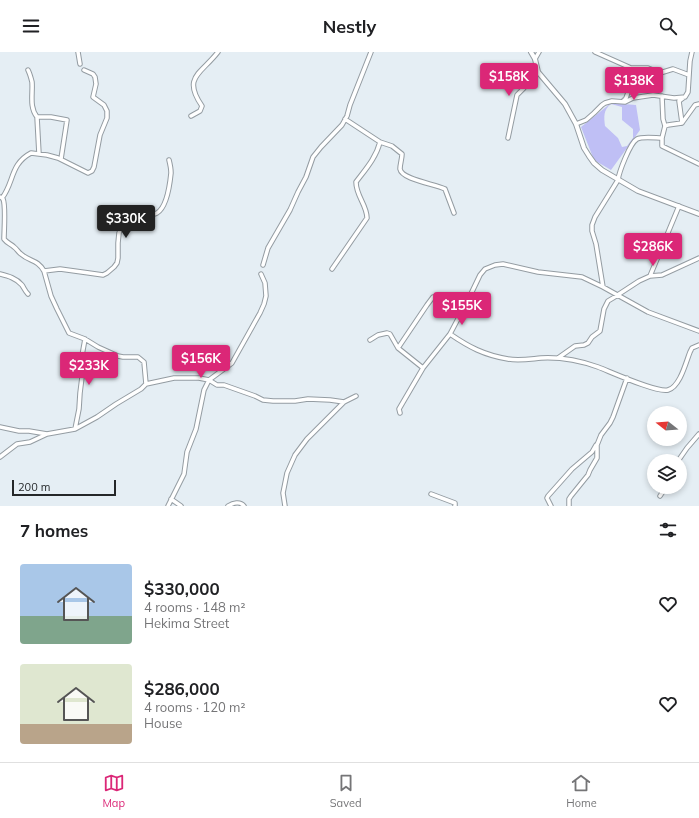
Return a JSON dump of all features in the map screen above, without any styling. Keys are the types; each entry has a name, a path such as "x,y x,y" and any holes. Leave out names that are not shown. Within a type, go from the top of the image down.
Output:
{"street":[{"path":"78,52 80,64"},
{"path":"191,116 200,111 202,106 193,88 194,80 218,52"},
{"path":"263,265 268,248 290,210 306,177 313,157 342,125 348,116 350,105 370,52"},
{"path":"531,52 536,59"},
{"path":"538,52 536,59 538,72 565,104 576,124 580,137 594,164 638,191 699,214"},
{"path":"595,52 626,66 648,68 660,73 673,69 689,75"},
{"path":"682,123 679,101 686,97 688,92 692,52"},
{"path":"603,102 612,99 626,100 637,68"},
{"path":"28,70 32,81 32,104 37,117 39,154"},
{"path":"84,70 93,74 95,77 96,84 93,98 104,105 107,111 107,118 100,135 94,167 92,171 88,173 61,159 31,153 28,155 19,163 12,175 6,194 1,197 5,212 4,240 6,243 15,247 20,254 40,264 44,271 54,303 70,333 118,356 138,357 141,359 144,362 146,384"},
{"path":"508,138 517,95 534,74 538,72"},
{"path":"576,124 586,120 605,103 612,101 625,102 633,98 653,95 674,98 686,97"},
{"path":"662,96 663,119 665,126 662,146 699,164"},
{"path":"665,126 682,123 695,105 699,104"},
{"path":"37,117 51,117 67,120 61,159"},
{"path":"346,119 380,142 392,146 402,154 400,168 402,173 414,179 445,189 454,213"},
{"path":"603,286 596,244 592,231 592,225 595,217 618,180 618,175 632,143 638,138 662,138"},
{"path":"332,269 367,218 367,213 358,194 356,182 378,151 380,142"},
{"path":"44,271 60,268 90,274 107,274 118,258 119,233 126,216 129,214 148,216 156,213 162,208 169,187 171,173 169,160"},
{"path":"650,276 679,206"},
{"path":"558,359 575,346 588,343 592,337 600,331 604,309 608,302 634,283 650,276 662,275 699,258"},
{"path":"400,413 399,409 423,368 450,334 480,275 485,269 494,265 503,264 538,272 582,277 603,286 648,312 699,330"},
{"path":"0,274 17,280 28,294"},
{"path":"168,506 184,474 187,452 196,429 204,390 209,380 232,363 262,308 266,296 265,283 261,274"},
{"path":"398,348 433,297 436,297 454,313 460,314"},
{"path":"370,340 378,335 387,333 390,334 398,348 423,368"},
{"path":"450,334 476,350 489,355 509,360 523,361 542,358 558,359 597,367 650,387 664,390 668,390 675,386 692,348 699,345"},
{"path":"75,430 79,409 83,369 81,361 85,339"},
{"path":"0,457 17,444 30,442 47,434 75,430 141,389 146,384 174,378 199,378 209,380 217,385 224,385 263,400 273,402 308,399 344,402"},
{"path":"551,506 547,498 548,496 572,469 592,452 601,435 614,417 627,378"},
{"path":"285,506 283,492 287,473 295,455 307,439 344,402 356,396"},
{"path":"0,427 47,434"},
{"path":"683,454 699,434"},
{"path":"569,506 570,499 588,475 597,458 597,444"},
{"path":"432,494 455,503 455,506"},
{"path":"171,499 181,506"},
{"path":"228,506 237,503 243,504 244,506"}],"shaded area":[{"path":"611,103 636,105 640,130 611,170 594,160 581,127","holes":["611,104 622,107 622,120 633,129 633,138 627,146 622,147 618,138 605,126 604,117 605,111"]}]}
